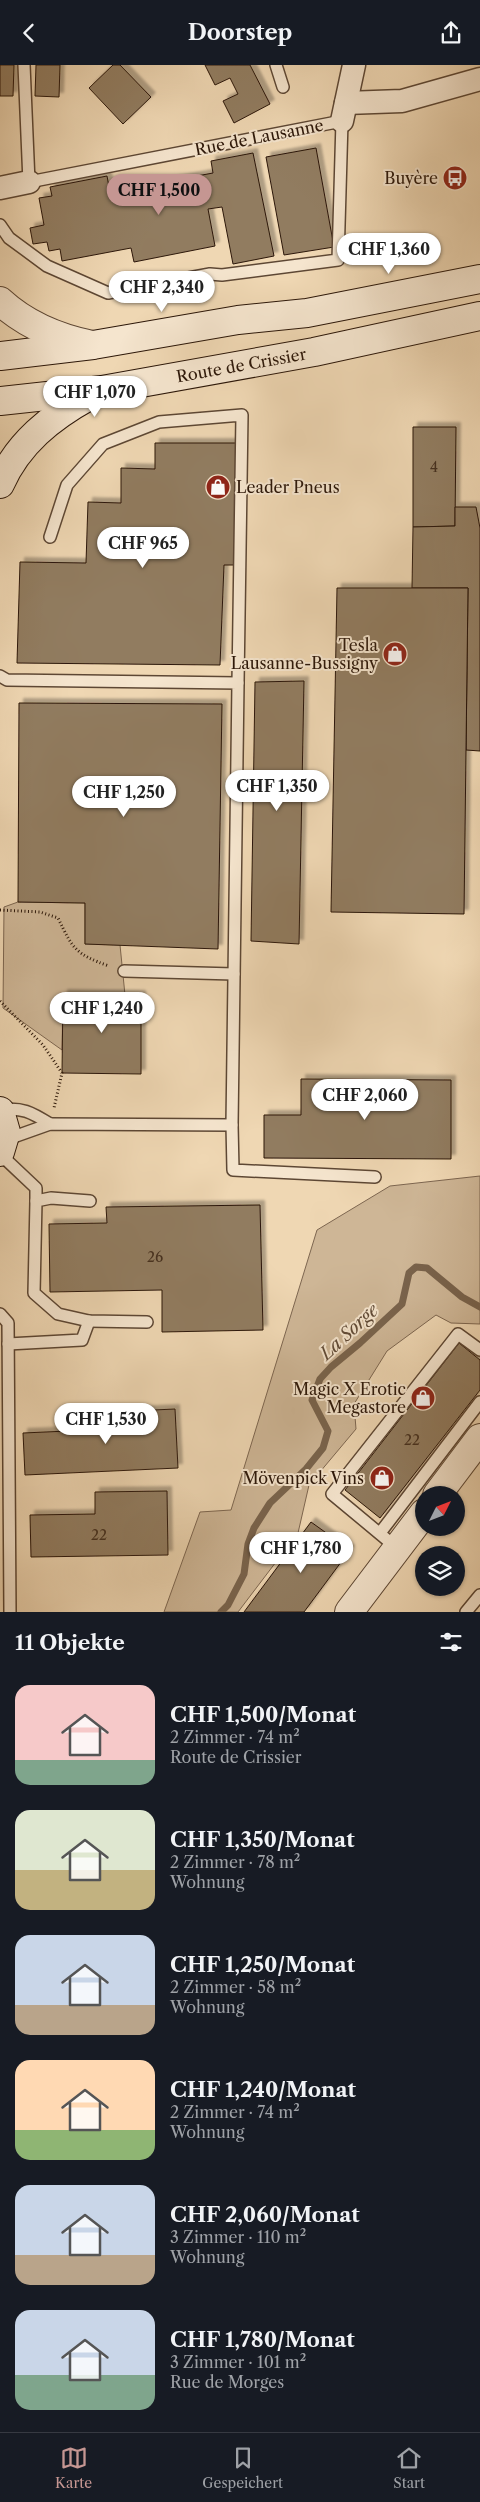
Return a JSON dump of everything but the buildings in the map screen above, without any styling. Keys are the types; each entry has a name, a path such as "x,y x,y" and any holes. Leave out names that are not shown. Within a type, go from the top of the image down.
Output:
{"main road":[{"path":"0,356 93,345 238,321 307,313 480,279"},
{"path":"0,301 26,321 48,332 93,345"},
{"name":"Route de Crissier","path":"0,401 102,390 314,352 480,316"},
{"path":"0,484 18,455 48,421 102,390"},
{"path":"0,1110 6,1125 2,1149"},
{"path":"444,1486 480,1438"},
{"path":"348,1612 388,1540 415,1520"}],"street":[{"path":"344,112 354,65"},
{"name":"Rue de Lausanne","path":"344,112 402,101 480,79"},
{"name":"Rue de Lausanne","path":"0,188 29,182"}],"lane":[{"path":"24,65 29,182"},
{"path":"276,65 283,87"},
{"path":"0,225 9,238 47,266 108,293 210,274 222,275 338,259 344,112"},
{"name":"Rue de Lausanne","path":"29,182 344,112"},
{"path":"50,537 67,485 103,444 159,423 242,415 232,1125 233,1170 375,1177"},
{"path":"0,676 7,680 238,683"},
{"path":"124,971 234,974"},
{"path":"0,1110 17,1108 34,1114 50,1124"},
{"path":"147,1322 89,1321 58,1314 34,1293 36,1188 2,1149 50,1124 232,1125"},
{"path":"36,1201 51,1198 90,1201"},
{"path":"0,1314 8,1323 10,1612"},
{"path":"8,1344 82,1340 89,1321"},
{"path":"480,1350 458,1334 332,1494 388,1540 480,1402"},
{"path":"466,1612 480,1595"}],"path":[{"path":"0,910 40,912 58,918 72,947 94,961 124,971"},
{"path":"0,1001 43,1045 62,1073 50,1124"}],"shaded area":[{"path":"18,902 85,903 85,944 120,945 125,995 63,994 62,1050 3,1008 4,907"},
{"path":"480,1176 480,1324 451,1323 436,1315 387,1351 354,1404 356,1429 309,1485 298,1533 238,1612 164,1612 200,1512 231,1510 317,1230 390,1186"}],"waterway":[{"name":"La Sorge","path":"221,1612 228,1605 244,1574 248,1544 254,1528 270,1503 306,1469 323,1448 328,1431 312,1400 320,1379 402,1304 409,1273 416,1267 427,1268 462,1297 480,1307"}],"place":[{"name":"Buyère","path":"455,178"},
{"name":"Leader Pneus","path":"218,487"},
{"name":"Tesla Lausanne-Bussigny","path":"395,654"},
{"name":"Magic X Erotic Megastore","path":"423,1398"},
{"name":"Mövenpick Vins","path":"382,1478"}]}
